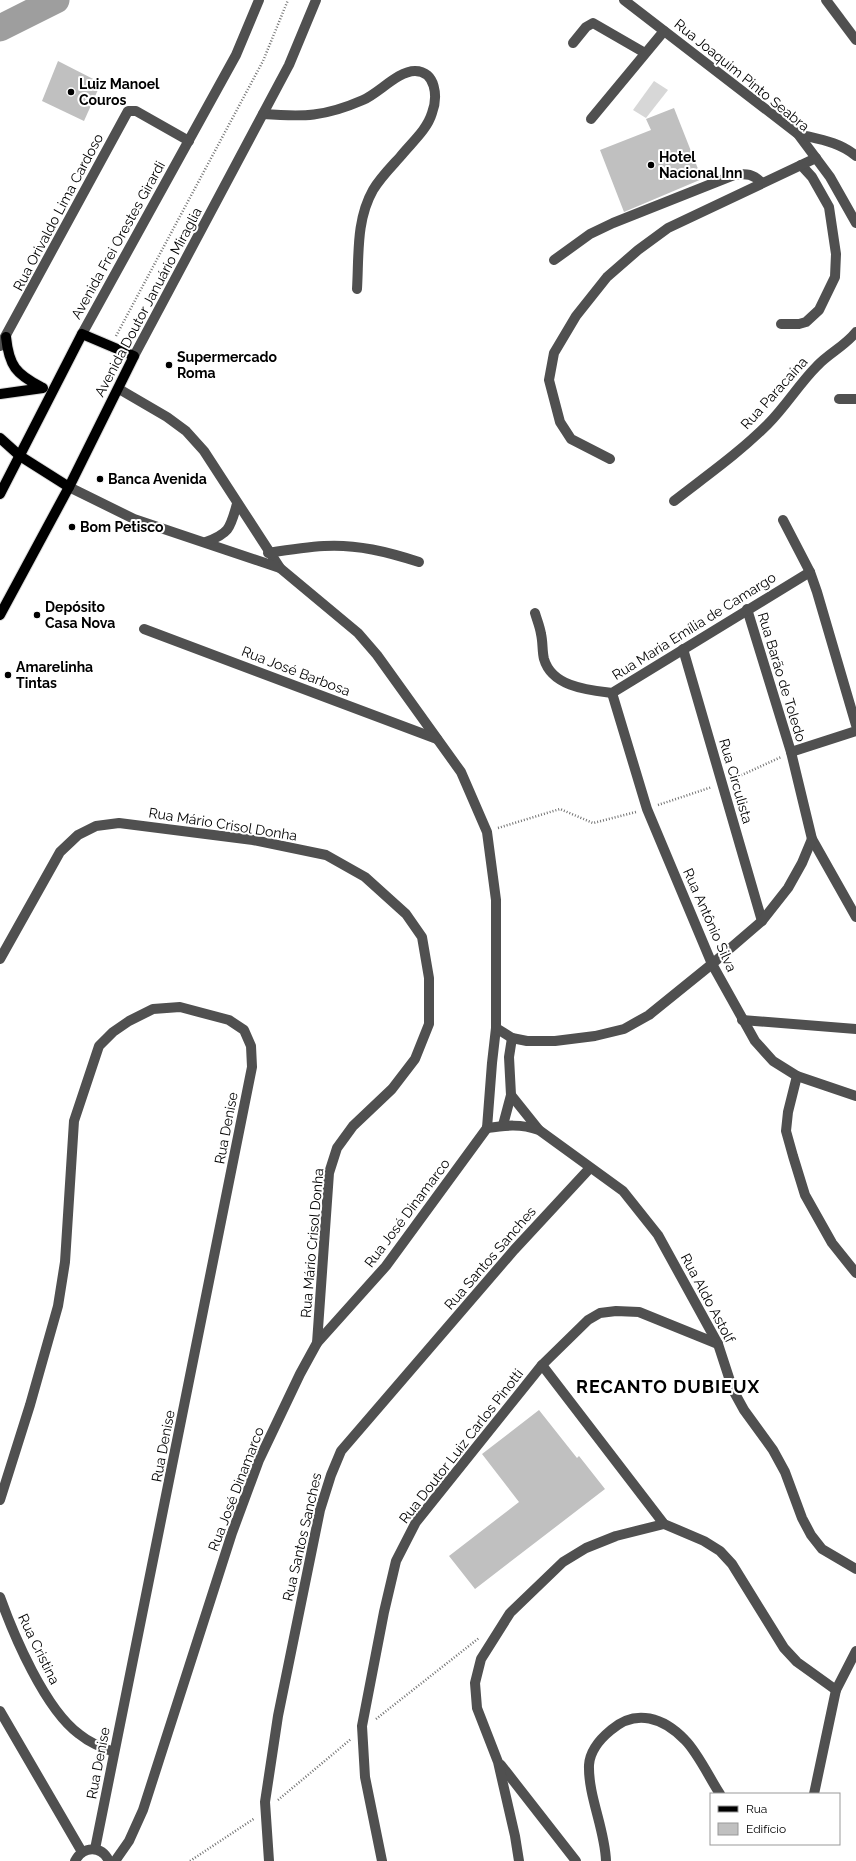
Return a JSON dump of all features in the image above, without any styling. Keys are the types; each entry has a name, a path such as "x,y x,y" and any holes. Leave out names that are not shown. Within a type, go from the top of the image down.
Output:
{"main road":[{"path":"82,334 134,356"},
{"name":"Avenida Frei Orestes Girardi","path":"0,494 20,456 52,388 82,334"},
{"path":"6,337 8,355 12,366 26,380 41,387"},
{"name":"Avenida Doutor Januário Miraglia","path":"0,615 69,487 119,389 134,356"},
{"path":"0,394 41,387 52,388"},
{"path":"0,438 20,456 69,487"}],"street":[{"name":"Avenida Frei Orestes Girardi","path":"82,334 236,55 259,0"},
{"name":"Avenida Doutor Januário Miraglia","path":"134,356 289,65 316,0"},
{"name":"Rua Joaquim Pinto Seabra","path":"624,0 798,134 830,177 856,223"},
{"path":"826,0 856,40"},
{"path":"573,44 586,27 593,23 645,53"},
{"path":"591,119 664,31"},
{"path":"263,114 304,117 324,114 369,97 380,91 399,76 414,71 424,72 431,77 434,87 432,114 425,128 374,188 364,207 360,227 358,290"},
{"name":"Rua Orivaldo Lima Cardoso","path":"0,346 128,111 136,111 189,141"},
{"path":"798,134 825,140 848,149 856,156"},
{"path":"610,459 571,439 560,422 549,380 554,353 576,316 607,277 638,250 668,228 816,158"},
{"path":"782,324 799,324 806,322 819,310 835,277 836,254 829,206 812,177 801,165"},
{"path":"554,260 590,234 734,175 754,175 762,184"},
{"name":"Rua Paracaína","path":"674,501 741,449 770,423 802,382 820,362 839,348 856,332"},
{"path":"119,389 186,430 204,451 268,553 280,568 358,634 377,656 461,772 487,832 496,900 496,1028 487,1128"},
{"path":"839,399 856,399"},
{"path":"69,487 134,519 280,568"},
{"path":"206,542 221,536 227,530 237,504"},
{"path":"783,520 810,572 856,725"},
{"path":"268,553 324,546 354,547 387,552 419,562"},
{"name":"Rua Maria Emília de Camargo","path":"535,613 541,634 544,658 548,668 554,676 570,685 612,693 810,572"},
{"name":"Rua Barão de Toledo","path":"747,610 791,752 812,839 856,917"},
{"name":"Rua José Barbosa","path":"144,629 437,739"},
{"name":"Rua Circulista","path":"683,649 762,921"},
{"name":"Rua Antônio Silva","path":"612,693 647,809 712,964 742,1020 755,1041 773,1061 797,1076 856,1096"},
{"path":"791,752 856,731"},
{"name":"Rua Mário Crisol Donha","path":"0,959 60,852 78,835 96,826 119,823 253,840 326,856 365,877 406,914 422,937 429,978 429,1024 415,1059 392,1089 352,1126 337,1148 329,1174 317,1343"},
{"path":"496,1028 512,1038 527,1041 555,1041 595,1036 624,1029 649,1015 762,921 788,888 802,863 812,839"},
{"name":"Rua Denise","path":"0,1500 58,1306 65,1262 74,1121 99,1046 113,1032 129,1021 153,1010 180,1006 228,1020 244,1030 251,1046 252,1067 95,1849"},
{"path":"742,1020 856,1029"},
{"path":"503,1125 512,1095 508,1058 512,1038"},
{"path":"797,1076 788,1112 786,1131 793,1156 805,1195 832,1243 856,1273"},
{"path":"512,1095 539,1130"},
{"name":"Rua Aldo Astolf","path":"487,1128 503,1125 525,1125 539,1130 590,1168 610,1180 623,1191 658,1235 718,1344 733,1390 744,1410 773,1450 785,1472 810,1535 822,1549 856,1569"},
{"name":"Rua José Dinamarco","path":"115,1861 129,1841 143,1810 232,1533 259,1460 317,1343 386,1266 487,1128"},
{"name":"Rua Santos Sanches","path":"269,1861 265,1802 278,1716 320,1510 331,1475 341,1451 514,1250 590,1168"},
{"name":"Rua Doutor Luiz Carlos Pinotti","path":"382,1861 365,1777 362,1726 384,1612 396,1561 416,1522 542,1365 588,1320 600,1313 616,1311 639,1312 718,1344"},
{"path":"542,1365 664,1524 704,1541 720,1552 732,1564 784,1648 797,1662 836,1690"},
{"path":"518,1861 515,1836 498,1762 477,1708 475,1683 481,1659 496,1632 510,1613 563,1562 586,1548 616,1536 664,1524"},
{"name":"Rua Cristina","path":"0,1597 39,1685 67,1723 88,1741 114,1752"},
{"path":"814,1793 836,1690 856,1651"},
{"path":"0,1711 82,1852"},
{"path":"606,1861 603,1832 590,1779 589,1764 593,1749 599,1740 615,1727 632,1718 649,1718 665,1724 686,1741 719,1793"},
{"path":"498,1762 576,1861"},
{"path":"75,1861 82,1852 95,1849 104,1853 109,1861"}],"path":[{"path":"110,347 263,61 288,0"},
{"path":"487,832 560,809 593,823 647,809"}],"shaded area":[{"path":"654,81 668,90 646,118 633,110"}],"building":[{"name":"Luiz Manoel Couros","path":"58,61 101,83 84,121 42,101"},
{"name":"Hotel Nacional Inn","path":"674,108 702,179 624,212 600,150 651,130 646,119"},
{"path":"539,1410 577,1458 579,1456 605,1489 475,1589 449,1556 519,1502 482,1454"}],"waterway":[{"path":"0,28 56,0"}],"place":[{"name":"Luiz Manoel Couros","path":"71,92"},
{"name":"Hotel Nacional Inn","path":"651,165"},
{"name":"Supermercado Roma","path":"169,365"},
{"name":"Banca Avenida","path":"100,479"},
{"name":"Bom Petisco","path":"72,527"},
{"name":"Depósito Casa Nova","path":"37,615"},
{"name":"Amarelinha Tintas","path":"8,675"}],"district":[{"name":"RECANTO DUBIEUX","path":"668,1387"}]}
